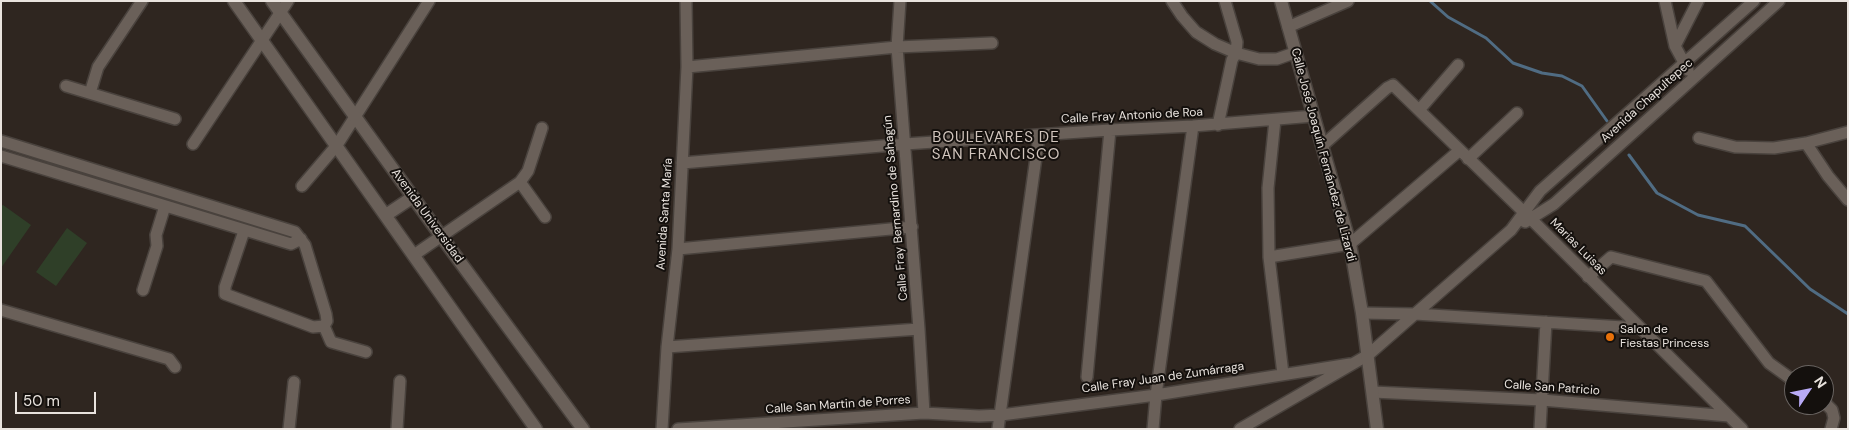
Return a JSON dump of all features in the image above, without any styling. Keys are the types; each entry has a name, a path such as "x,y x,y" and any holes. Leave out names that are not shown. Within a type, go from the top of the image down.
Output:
{"main road":[{"path":"234,1 536,429"},
{"name":"Avenida Universidad","path":"272,1 583,429"},
{"name":"Calle José Joaquín Fernández de Lizardi","path":"1281,1 1294,53 1350,244 1362,313 1377,429"},
{"path":"386,215 413,197"}],"street":[{"path":"90,93 98,67 142,1"},
{"path":"193,144 288,1"},
{"path":"302,186 337,145 429,1"},
{"name":"Avenida Santa María","path":"662,429 667,347 678,250 687,67 686,1"},
{"name":"Calle Fray Bernardino de Sahagún","path":"900,1 897,47 912,227 924,413"},
{"path":"1172,1 1196,32 1215,44 1236,53 1259,59 1277,59 1294,53"},
{"path":"1218,125 1237,42 1225,1"},
{"path":"1319,1 1325,12"},
{"path":"1288,27 1348,1"},
{"path":"1665,1 1675,46 1693,78"},
{"path":"1675,46 1698,1"},
{"name":"Avenida Chapultepec","path":"1528,216 1540,191 1754,1"},
{"name":"Avenida Chapultepec","path":"1528,216 1554,204 1779,1"},
{"path":"687,67 897,47 992,44"},
{"path":"1420,109 1458,65"},
{"name":"Marias Luisas","path":"1322,146 1387,88 1393,85 1420,109 1468,159 1528,216 1742,429"},
{"path":"66,86 175,119"},
{"path":"1468,159 1517,113"},
{"name":"Calle Fray Antonio de Roa","path":"682,163 905,144 1110,130 1218,125 1314,116"},
{"path":"1275,120 1268,188 1269,257 1283,374"},
{"path":"1153,429 1193,126"},
{"path":"414,255 520,182 528,171 542,128"},
{"path":"1087,377 1110,130"},
{"path":"1699,138 1735,147 1774,148 1806,143 1848,132"},
{"path":"980,416 997,429 1001,415 1039,136"},
{"path":"1,141 295,232 305,245 326,314 324,326 331,342 366,352"},
{"path":"1806,143 1828,176 1848,200"},
{"path":"1269,257 1350,244 1460,150"},
{"path":"1,156 244,231 291,244 301,239"},
{"path":"56,172 60,158"},
{"path":"520,182 545,217"},
{"path":"143,290 157,246 156,235 165,206"},
{"path":"1240,429 1368,355 1528,216"},
{"path":"678,250 912,227"},
{"path":"244,231 225,287 225,294 312,327 324,326"},
{"path":"1588,277 1611,257 1706,281 1769,363 1784,374"},
{"path":"1,310 169,359 175,367"},
{"path":"1362,313 1415,314 1639,328"},
{"path":"1540,429 1546,322"},
{"path":"667,347 919,329"},
{"name":"Calle Fray Juan de Zumárraga","path":"980,416 1156,395 1350,364"},
{"path":"397,429 400,381"},
{"path":"289,429 294,382"},
{"name":"Calle San Patricio","path":"1373,392 1542,400 1729,416"},
{"name":"Calle San Martin de Porres","path":"678,429 924,413 980,416"},
{"path":"1832,429 1833,415"}],"green space":[{"path":"3,205 31,225 1,268 1,206"},
{"path":"67,228 87,243 56,286 36,272"}],"waterway":[{"path":"1430,1 1448,17 1486,38 1513,63 1542,73 1562,76 1582,86 1607,121"},
{"path":"1629,155 1657,193 1698,215 1745,226 1810,289 1848,314"}],"place":[{"name":"Salon de Fiestas Princess","path":"1610,337"}],"district":[{"name":"BOULEVARES DE SAN FRANCISCO","path":"996,146"}]}
